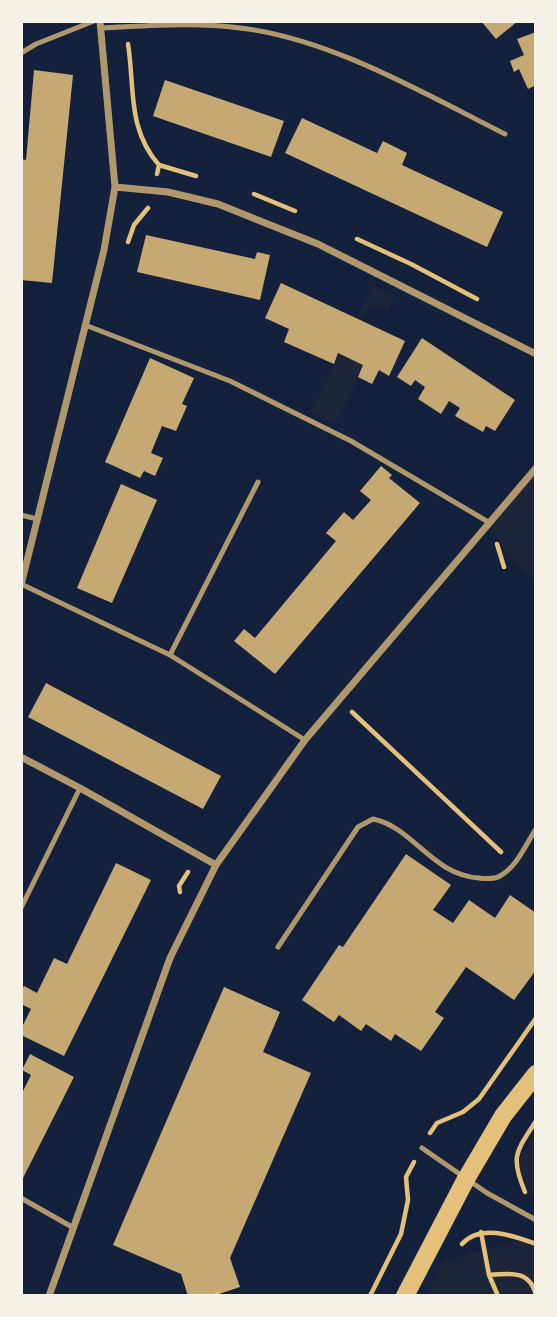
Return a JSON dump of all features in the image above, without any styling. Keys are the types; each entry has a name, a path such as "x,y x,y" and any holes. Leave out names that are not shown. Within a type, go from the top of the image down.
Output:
{"main road":[{"path":"405,1296 466,1179 503,1116 536,1073"}],"street":[{"path":"21,584 104,250 115,187 101,24"},
{"path":"115,187 168,192 218,204 318,244 536,354"},
{"path":"49,1296 170,958 216,865 338,699 536,468"},
{"path":"21,757 216,865"}],"lane":[{"path":"21,53 36,44 94,21"},
{"path":"101,24 125,27 180,24 241,28 289,38 362,63 505,134"},
{"path":"85,326 230,381 351,441 490,523"},
{"path":"170,655 258,482"},
{"path":"21,515 37,519"},
{"path":"21,584 170,655 306,740"},
{"path":"21,908 80,788"},
{"path":"278,947 358,827 373,818 386,821 442,866 460,876 482,879 499,877 513,864 536,829"},
{"path":"422,1148 466,1179 536,1220"},
{"path":"21,1198 72,1227"}],"path":[{"path":"125,27 138,130 146,150 159,165"},
{"path":"127,245 134,225 148,208 159,209"},
{"path":"338,699 513,864"},
{"path":"370,1296 401,1234 408,1200 406,1177 422,1148 437,1123 463,1112 479,1099 536,1018"},
{"path":"522,1212 525,1192 515,1167 520,1145 536,1121"},
{"path":"460,1248 464,1241 481,1232 511,1235 536,1244"},
{"path":"481,1232 489,1275 498,1296"},
{"path":"489,1275 515,1272 529,1280 536,1296"}],"shaded area":[{"path":"372,286 394,297 388,311 371,304 362,320 357,318"},
{"path":"340,354 363,365 335,424 311,412"},
{"path":"536,471 536,582 511,560 491,525"},
{"path":"536,1135 536,1197 529,1194 518,1161"},
{"path":"521,1240 536,1247 536,1296 426,1296 445,1257 459,1265 470,1251 481,1252"}],"building":[{"path":"481,21 518,21 496,39"},
{"path":"536,32 536,85 528,89 519,69 514,72 510,61 524,55 517,39"},
{"path":"34,70 73,75 52,283 21,280 21,159 26,160"},
{"path":"165,80 284,121 271,157 153,116"},
{"path":"302,118 377,153 383,141 407,153 402,165 503,212 487,247 285,153"},
{"path":"146,235 255,259 257,252 270,255 260,300 137,272"},
{"path":"281,283 405,341 389,376 379,370 372,384 358,377 363,365 338,353 334,364 284,342 289,329 265,318"},
{"path":"422,338 515,400 495,431 486,426 483,432 455,416 460,408 449,401 441,414 418,399 425,387 415,380 411,386 397,377"},
{"path":"150,358 194,378 182,404 187,406 176,431 162,426 151,453 163,458 155,476 144,471 140,478 105,462"},
{"path":"381,466 392,475 389,478 420,503 275,674 234,641 244,629 255,638 336,541 326,533 344,512 353,520 371,500 360,491"},
{"path":"121,484 157,500 112,603 77,588"},
{"path":"46,683 221,776 203,809 28,717"},
{"path":"406,854 451,885 433,910 453,923 469,900 495,918 510,895 536,913 536,970 514,1000 466,967 435,1012 444,1018 421,1051 395,1034 391,1041 366,1024 361,1031 339,1015 334,1022 302,1000 339,945 343,947"},
{"path":"116,863 151,880 64,1056 21,1035 21,1029 31,1009 21,1004 21,992 24,986 37,993 54,958 67,964"},
{"path":"224,987 280,1012 263,1052 311,1073 230,1258 240,1287 213,1296 188,1296 181,1274 113,1245"},
{"path":"30,1054 74,1077 21,1182 21,1095 31,1075 22,1070"}]}
